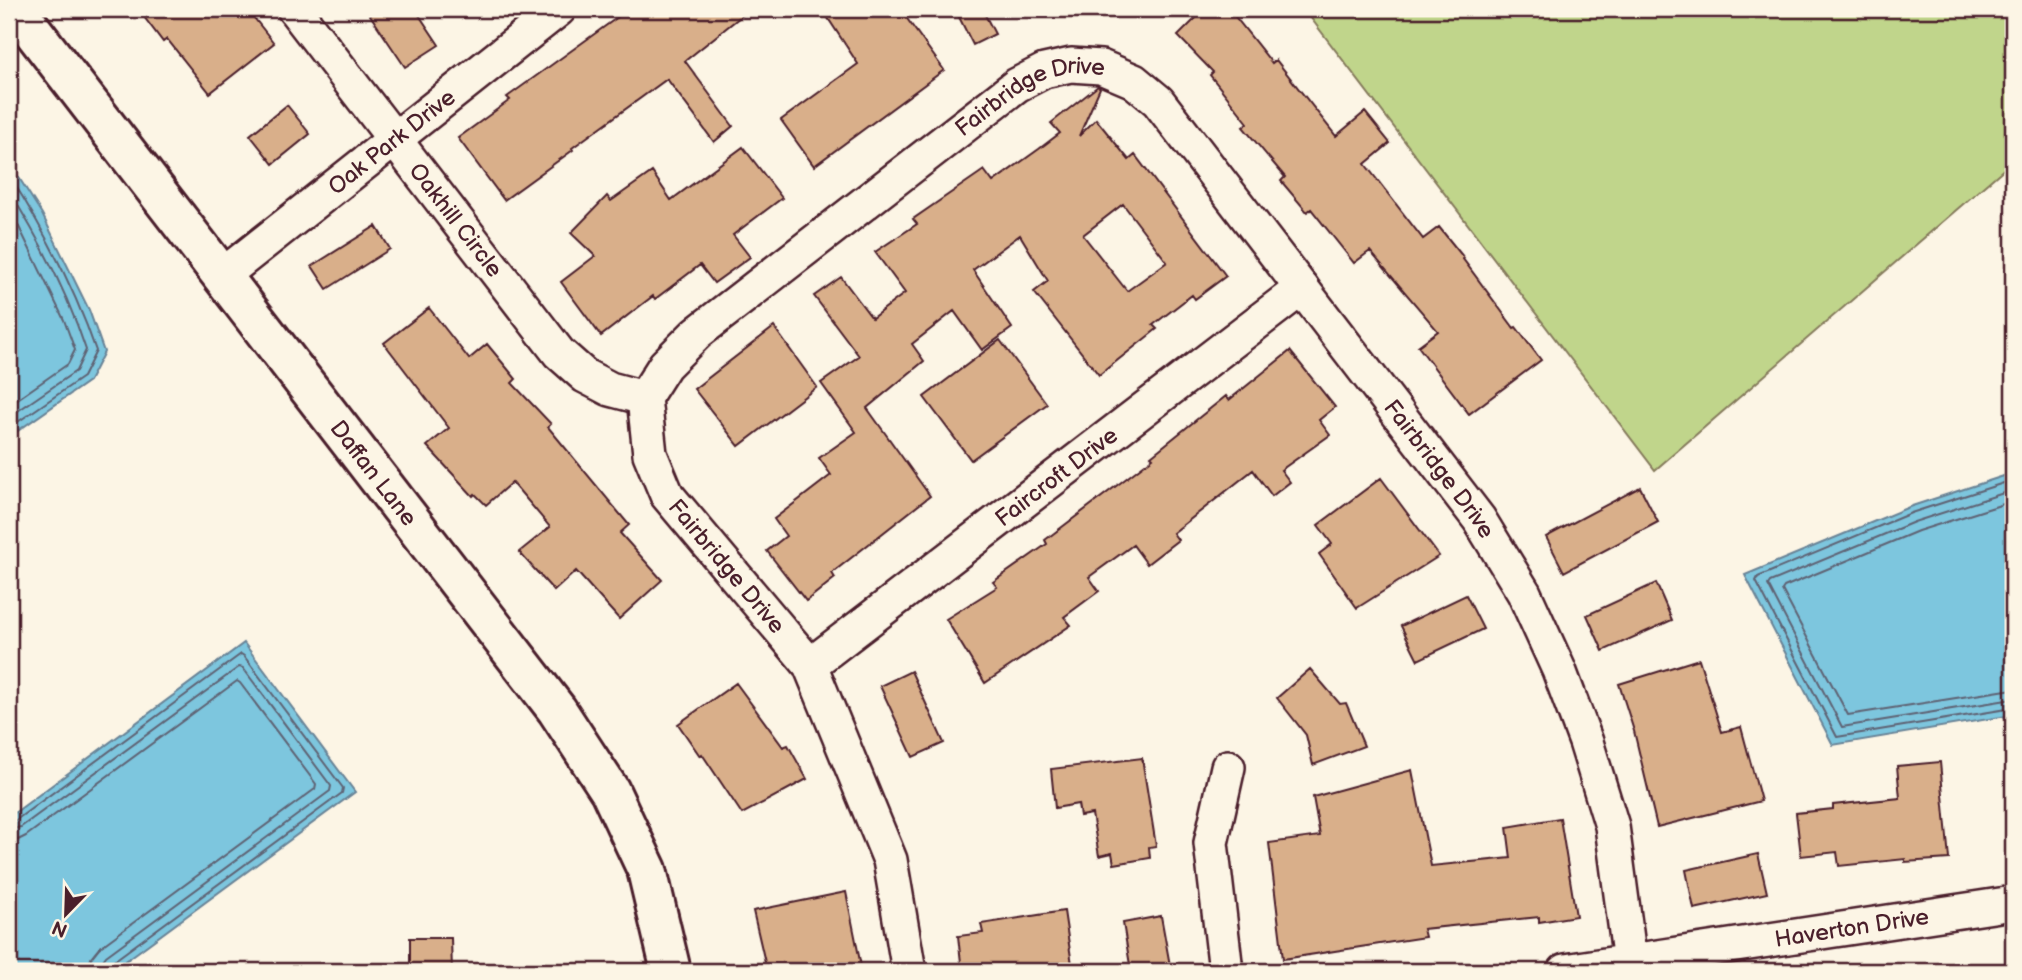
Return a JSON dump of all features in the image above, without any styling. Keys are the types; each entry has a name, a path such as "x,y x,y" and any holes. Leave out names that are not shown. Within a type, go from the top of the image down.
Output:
{"street":[{"name":"Daffan Lane","path":"16,9 557,710 610,791 647,870 671,971"},
{"name":"Oakhill Circle","path":"294,9 559,353 585,376 610,389 644,398"},
{"name":"Oak Park Drive","path":"223,275 559,9"},
{"name":"Fairbridge Drive","path":"909,971 890,860 810,664 667,495 650,454 644,398 664,365 697,333 1017,85 1044,71 1071,65 1101,67 1134,81 1158,101 1479,519 1524,593 1559,670 1581,730 1612,826 1630,962"},
{"name":"Faircroft Drive","path":"810,664 1302,288"},
{"path":"1226,971 1211,843 1228,767"},
{"name":"Haverton Drive","path":"1565,971 2013,903"}],"green space":[{"path":"1304,9 2013,9 2013,161 1655,470"}],"water":[{"path":"9,162 42,214 89,310 104,352 89,381 9,437"},
{"path":"2013,473 2013,715 1833,745 1745,575 1909,507"},
{"path":"244,643 355,792 112,971 9,971 9,817"}],"building":[{"path":"138,9 247,9 274,43 210,93 167,39 163,42"},
{"path":"366,9 415,9 439,45 405,67"},
{"path":"629,9 750,9 685,61 733,126 714,142 667,79 504,200 458,138 510,100 507,97"},
{"path":"822,9 900,9 944,70 814,166 781,120 858,64"},
{"path":"955,9 982,9 995,34 973,45"},
{"path":"1205,9 1229,9 1272,63 1276,60 1336,136 1365,112 1390,143 1365,164 1423,239 1439,227 1541,360 1469,414 1418,346 1438,331 1370,251 1354,263 1311,209 1307,212 1281,181 1285,177 1243,127 1248,123 1210,75 1213,72 1178,36"},
{"path":"1098,86 1100,88 1079,136 1096,119 1129,160 1135,155 1226,276 1195,299 1192,295 1153,325 1157,329 1099,375 1034,292 1048,281 1020,235 973,270 1012,328 982,350 954,311 912,344 924,361 867,408 930,496 832,573 835,578 806,601 767,551 786,536 774,519 831,475 819,458 856,432 821,383 859,356 814,296 841,277 872,318 905,293 875,252 917,224 913,219 984,170 993,182 1039,149 1060,133 1051,123","holes":["1123,204 1167,262 1127,291 1083,235"]},
{"path":"287,105 310,134 273,164 250,135"},
{"path":"743,147 782,198 733,235 750,257 714,283 700,265 655,299 653,296 601,336 561,282 595,256 571,233 607,196 611,201 652,172 671,200"},
{"path":"376,226 390,249 327,289 312,266"},
{"path":"429,308 469,359 487,344 516,379 512,383 551,424 548,427 629,525 620,533 662,580 619,619 576,571 554,591 519,552 550,527 512,482 486,505 475,494 473,496 427,446 449,428 384,343"},
{"path":"774,327 817,387 739,446 694,389"},
{"path":"1000,340 1047,404 971,460 924,397"},
{"path":"1290,351 1335,407 1319,420 1330,435 1281,470 1290,482 1272,496 1253,470 1173,533 1178,540 1147,564 1133,545 1089,577 1099,591 1064,617 1071,625 985,683 946,619 997,587 993,582 1047,544 1045,540 1153,458 1151,456 1226,396 1229,400"},
{"path":"1381,478 1439,556 1357,608 1319,554 1332,544 1318,525"},
{"path":"1640,487 1658,522 1564,572 1546,537"},
{"path":"1656,583 1672,620 1603,651 1587,615"},
{"path":"1466,595 1483,629 1418,660 1401,626"},
{"path":"1699,659 1722,732 1741,727 1761,801 1657,827 1634,731 1619,684"},
{"path":"1310,669 1340,704 1346,703 1364,746 1313,765 1306,735 1277,698"},
{"path":"911,671 944,743 913,757 880,686"},
{"path":"736,683 783,747 788,745 807,779 742,814 702,754 700,756 678,724"},
{"path":"1142,758 1156,846 1149,847 1150,858 1114,864 1112,853 1099,856 1092,814 1080,816 1078,804 1055,808 1051,769"},
{"path":"1940,762 1949,859 1905,862 1905,859 1839,866 1837,852 1801,856 1796,813 1833,809 1833,805 1900,798 1897,766"},
{"path":"1412,770 1431,866 1511,858 1507,827 1560,818 1576,916 1539,922 1539,917 1423,929 1425,937 1283,959 1269,843 1320,836 1313,797"},
{"path":"1758,854 1767,893 1694,909 1686,870"},
{"path":"846,892 862,971 767,971 753,911"},
{"path":"1064,911 1073,971 962,971 958,936 983,933 981,924"},
{"path":"1161,916 1171,971 1131,971 1123,923"},
{"path":"410,938 451,938 452,971 410,971"}]}
